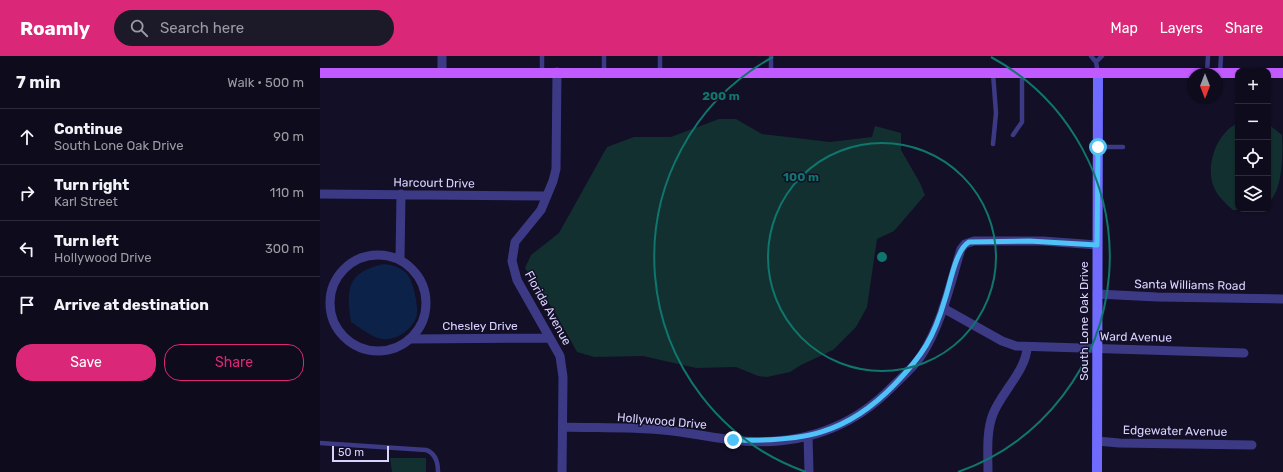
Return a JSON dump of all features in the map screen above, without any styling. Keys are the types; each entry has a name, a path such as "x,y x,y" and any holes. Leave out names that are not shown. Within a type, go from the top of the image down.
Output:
{"main road":[{"path":"320,73 1187,73"},
{"path":"1223,73 1235,73"},
{"path":"1271,73 1283,73"}],"street":[{"path":"442,56 442,73"},
{"name":"Florida Avenue","path":"557,72 556,169 547,196 536,217 515,242 512,261 517,280 560,356 562,366 562,472"},
{"name":"South Lone Oak Drive","path":"1097,472 1098,73"},
{"name":"Harcourt Drive","path":"320,194 547,196"},
{"path":"400,260 401,194"},
{"name":"Hollywood Drive","path":"563,427 648,429 733,440 780,441 826,431 856,418 885,395 920,356 932,335 943,308 961,249 965,244 974,241 1016,240 1097,245"},
{"path":"365,256 391,256 400,260 408,265 418,277 425,295 424,317 411,339 398,348 388,351 371,352 361,349 347,340 340,333 332,315 333,289 341,273 348,265 365,256"},
{"name":"Santa Williams Road","path":"1097,294 1157,297 1283,298"},
{"name":"Ward Avenue","path":"943,308 1002,341 1028,347 1244,353"},
{"name":"Chesley Drive","path":"411,339 549,338"},
{"path":"988,472 988,439 990,422 1001,398 1026,357 1028,347"},
{"path":"808,436 809,472"},
{"name":"Edgewater Avenue","path":"1097,441 1118,443 1252,445"}],"lane":[{"path":"542,56 542,72"},
{"path":"604,56 604,72"},
{"path":"660,56 660,72"},
{"path":"771,56 771,73"},
{"path":"1091,56 1096,62 1098,73"},
{"path":"1096,62 1102,56"},
{"path":"1207,68 1208,56"},
{"path":"1220,68 1221,56"},
{"path":"993,73 996,113 993,144"},
{"path":"1013,135 1022,122 1022,73"},
{"path":"1098,147 1123,147"},
{"path":"320,443 426,450 432,452 438,472"}],"green space":[{"path":"719,119 736,119 762,134 830,142 872,137 875,126 901,133 901,150 920,183 925,195 894,231 877,239 867,307 856,327 833,350 801,365 790,372 767,377 758,376 736,367 696,368 643,356 594,357 577,352 553,309 525,268 531,255 559,233 607,147 634,137 671,137"},
{"path":"1235,125 1235,210 1223,201 1218,194 1213,186 1211,174 1211,165 1216,148 1225,133"},
{"path":"1271,126 1282,135 1281,172 1277,190 1271,199"},
{"path":"390,458 426,458 426,472 392,472"}],"water":[{"path":"384,264 399,268 407,274 414,288 417,309 416,318 410,328 395,338 389,339 378,338 371,335 351,322 349,310 349,291 356,277 372,267"}],"route":[{"path":"733,440 780,441 808,436 840,426 856,418 871,407 913,366 929,341 943,308 961,249 965,244 974,241 1043,241 1097,245 1098,147"}]}
